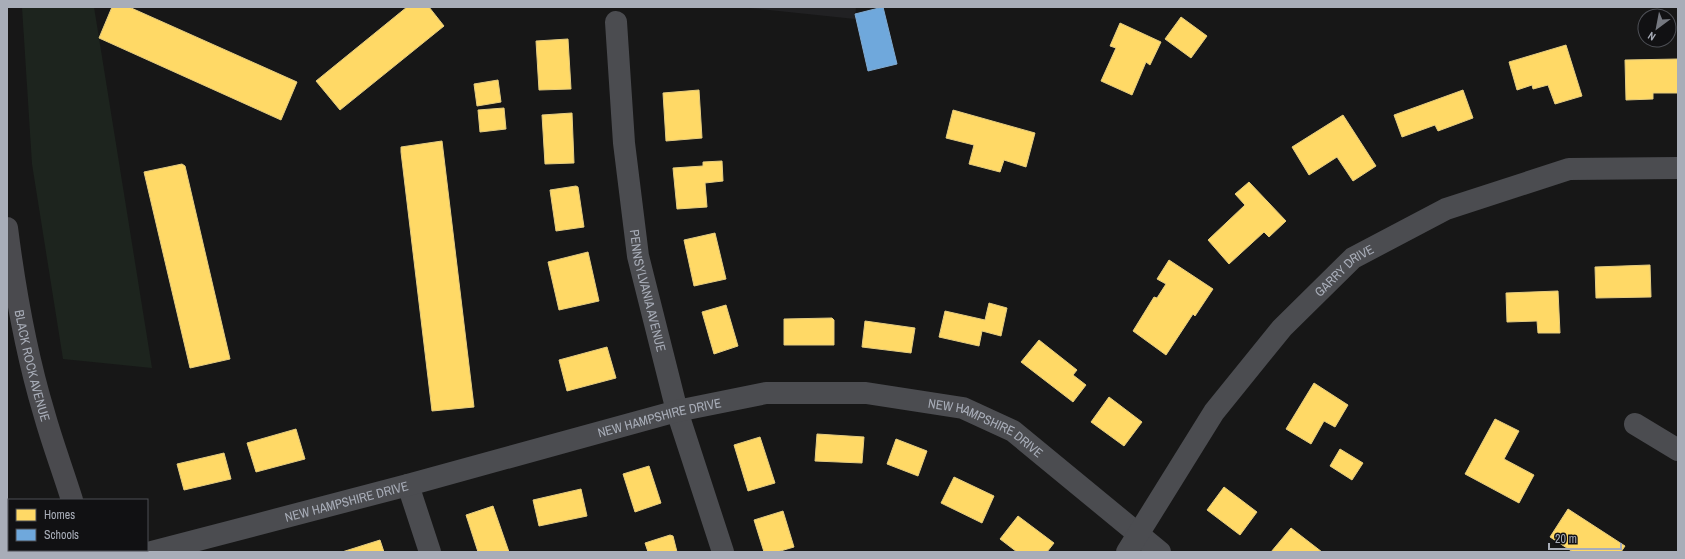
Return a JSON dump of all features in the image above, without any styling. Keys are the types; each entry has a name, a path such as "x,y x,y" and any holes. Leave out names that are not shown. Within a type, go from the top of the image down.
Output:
{"street":[{"name":"PENNSYLVANIA AVENUE","path":"616,22 624,143 638,256 677,412 722,552"},
{"name":"GARRY DRIVE","path":"1133,543 1214,412 1282,328 1353,258 1446,209 1569,169 1678,168"},
{"name":"BLACK ROCK AVENUE","path":"7,228 12,274 26,344 44,413 72,499"},
{"name":"NEW HAMPSHIRE DRIVE","path":"152,552 408,485 677,412 766,393 866,393 963,408 1014,431 1133,543 1160,552"},
{"path":"1635,424 1678,450"},
{"path":"408,485 430,552"}],"shaded area":[{"path":"22,7 94,7 152,368 63,359 32,164"},
{"path":"740,7 856,7 855,19"}],"building: Homes":[{"path":"112,7 129,7 297,82 281,120 99,38"},
{"path":"407,7 429,7 444,26 340,110 316,81"},
{"path":"1181,17 1207,36 1191,58 1165,39"},
{"path":"1120,23 1161,42 1150,65 1146,62 1132,95 1101,81 1116,48 1110,46"},
{"path":"568,39 571,89 539,90 536,41"},
{"path":"1566,45 1582,96 1555,104 1548,85 1533,89 1532,85 1517,90 1509,62"},
{"path":"1678,59 1678,93 1653,93 1653,99 1626,100 1625,60"},
{"path":"498,80 501,102 477,106 474,84"},
{"path":"699,90 702,138 666,141 663,93"},
{"path":"1463,90 1473,118 1438,131 1435,125 1402,137 1394,115"},
{"path":"504,108 506,129 480,132 478,110"},
{"path":"953,110 1035,133 1026,167 1004,160 1000,172 969,164 974,145 946,138"},
{"path":"572,113 574,163 545,164 542,115"},
{"path":"1343,115 1376,166 1353,181 1337,157 1309,175 1292,147"},
{"path":"442,141 474,407 432,411 401,147"},
{"path":"722,161 723,181 705,183 707,207 677,209 673,168 703,166 703,162"},
{"path":"182,164 185,166 230,359 190,368 144,172"},
{"path":"1249,182 1286,221 1269,237 1264,232 1229,264 1208,240 1245,205 1235,194"},
{"path":"576,186 578,187 584,227 556,231 550,190"},
{"path":"715,233 726,279 694,286 684,240"},
{"path":"588,252 599,301 559,310 548,262"},
{"path":"1169,260 1213,289 1195,316 1193,314 1166,355 1133,331 1154,297 1157,298 1166,284 1157,279"},
{"path":"1650,265 1651,297 1596,298 1595,267"},
{"path":"1558,291 1560,333 1538,333 1537,321 1507,322 1506,293"},
{"path":"989,303 1007,308 1001,336 982,331 979,346 939,337 945,311 985,320"},
{"path":"726,305 738,346 714,354 702,312"},
{"path":"832,318 834,320 834,345 784,345 784,319"},
{"path":"865,321 915,328 911,353 862,347"},
{"path":"1039,340 1077,370 1073,375 1086,385 1073,402 1021,362"},
{"path":"607,347 616,378 567,391 559,360"},
{"path":"1314,383 1348,405 1335,427 1324,421 1311,444 1286,429"},
{"path":"1109,397 1142,422 1124,446 1091,422"},
{"path":"1495,419 1519,431 1504,459 1534,475 1519,503 1465,474"},
{"path":"296,429 305,459 256,472 247,443"},
{"path":"817,434 864,437 862,463 815,461"},
{"path":"760,437 775,483 748,491 734,445"},
{"path":"896,439 927,451 918,476 887,464"},
{"path":"1340,449 1363,463 1352,480 1330,466"},
{"path":"224,453 231,479 184,490 177,464"},
{"path":"649,466 661,503 635,512 623,474"},
{"path":"954,477 994,496 982,523 941,503"},
{"path":"1224,487 1257,512 1240,535 1207,510"},
{"path":"581,489 587,516 539,526 533,500"},
{"path":"493,506 509,552 478,552 466,515"},
{"path":"1568,509 1625,546 1621,552 1573,552 1550,537"},
{"path":"783,511 794,547 777,552 764,552 754,520"},
{"path":"1018,516 1054,543 1047,552 1017,552 1000,539"},
{"path":"1291,528 1322,552 1271,552"},
{"path":"670,535 673,536 677,552 648,552 645,543"},
{"path":"380,540 384,552 342,552"}],"building: Schools":[{"path":"883,7 897,64 868,71 855,14"}]}
